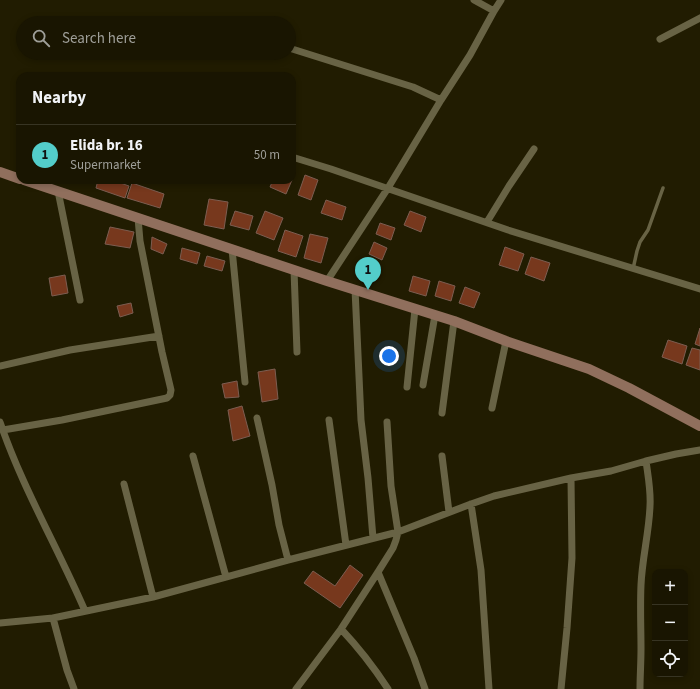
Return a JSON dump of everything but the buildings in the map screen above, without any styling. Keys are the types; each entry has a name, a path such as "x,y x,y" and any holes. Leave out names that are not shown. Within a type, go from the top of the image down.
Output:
{"main road":[{"path":"0,172 16,178"},
{"path":"36,184 327,281 454,321 589,370 628,388 700,426"}],"street":[{"path":"474,0 494,11"},
{"path":"327,281 388,188 470,55 500,0"},
{"path":"660,40 700,18"},
{"path":"296,50 413,87 441,100"},
{"path":"487,222 534,149"},
{"path":"296,158 331,168 487,222 700,289"},
{"path":"58,191 80,300"},
{"path":"3,430 62,420 167,398 170,395 171,390 140,241 138,218"},
{"path":"232,249 245,382"},
{"path":"294,270 297,352"},
{"path":"355,289 361,420 373,538"},
{"path":"407,387 415,309"},
{"path":"422,385 435,315"},
{"path":"442,413 454,321"},
{"path":"0,366 70,350 159,336"},
{"path":"492,408 506,341"},
{"path":"257,418 279,525 288,560"},
{"path":"329,420 346,545"},
{"path":"0,422 18,470 69,575 85,612"},
{"path":"296,689 341,628 393,548 396,540 398,532 392,486 387,422"},
{"path":"0,623 53,618 153,597 398,532 494,496 676,454 700,450"},
{"path":"193,456 226,577"},
{"path":"442,456 449,512"},
{"path":"640,689 641,584 650,505 646,461"},
{"path":"561,689 572,558 572,478"},
{"path":"124,484 153,597"},
{"path":"471,504 481,570 489,689"},
{"path":"378,572 414,658 425,689"},
{"path":"53,618 74,689"},
{"path":"341,628 357,646 388,689"}],"lane":[{"path":"633,269 637,250 640,242 648,230 663,188"}],"place":[{"name":"Elida br. 16","path":"368,290"}]}
